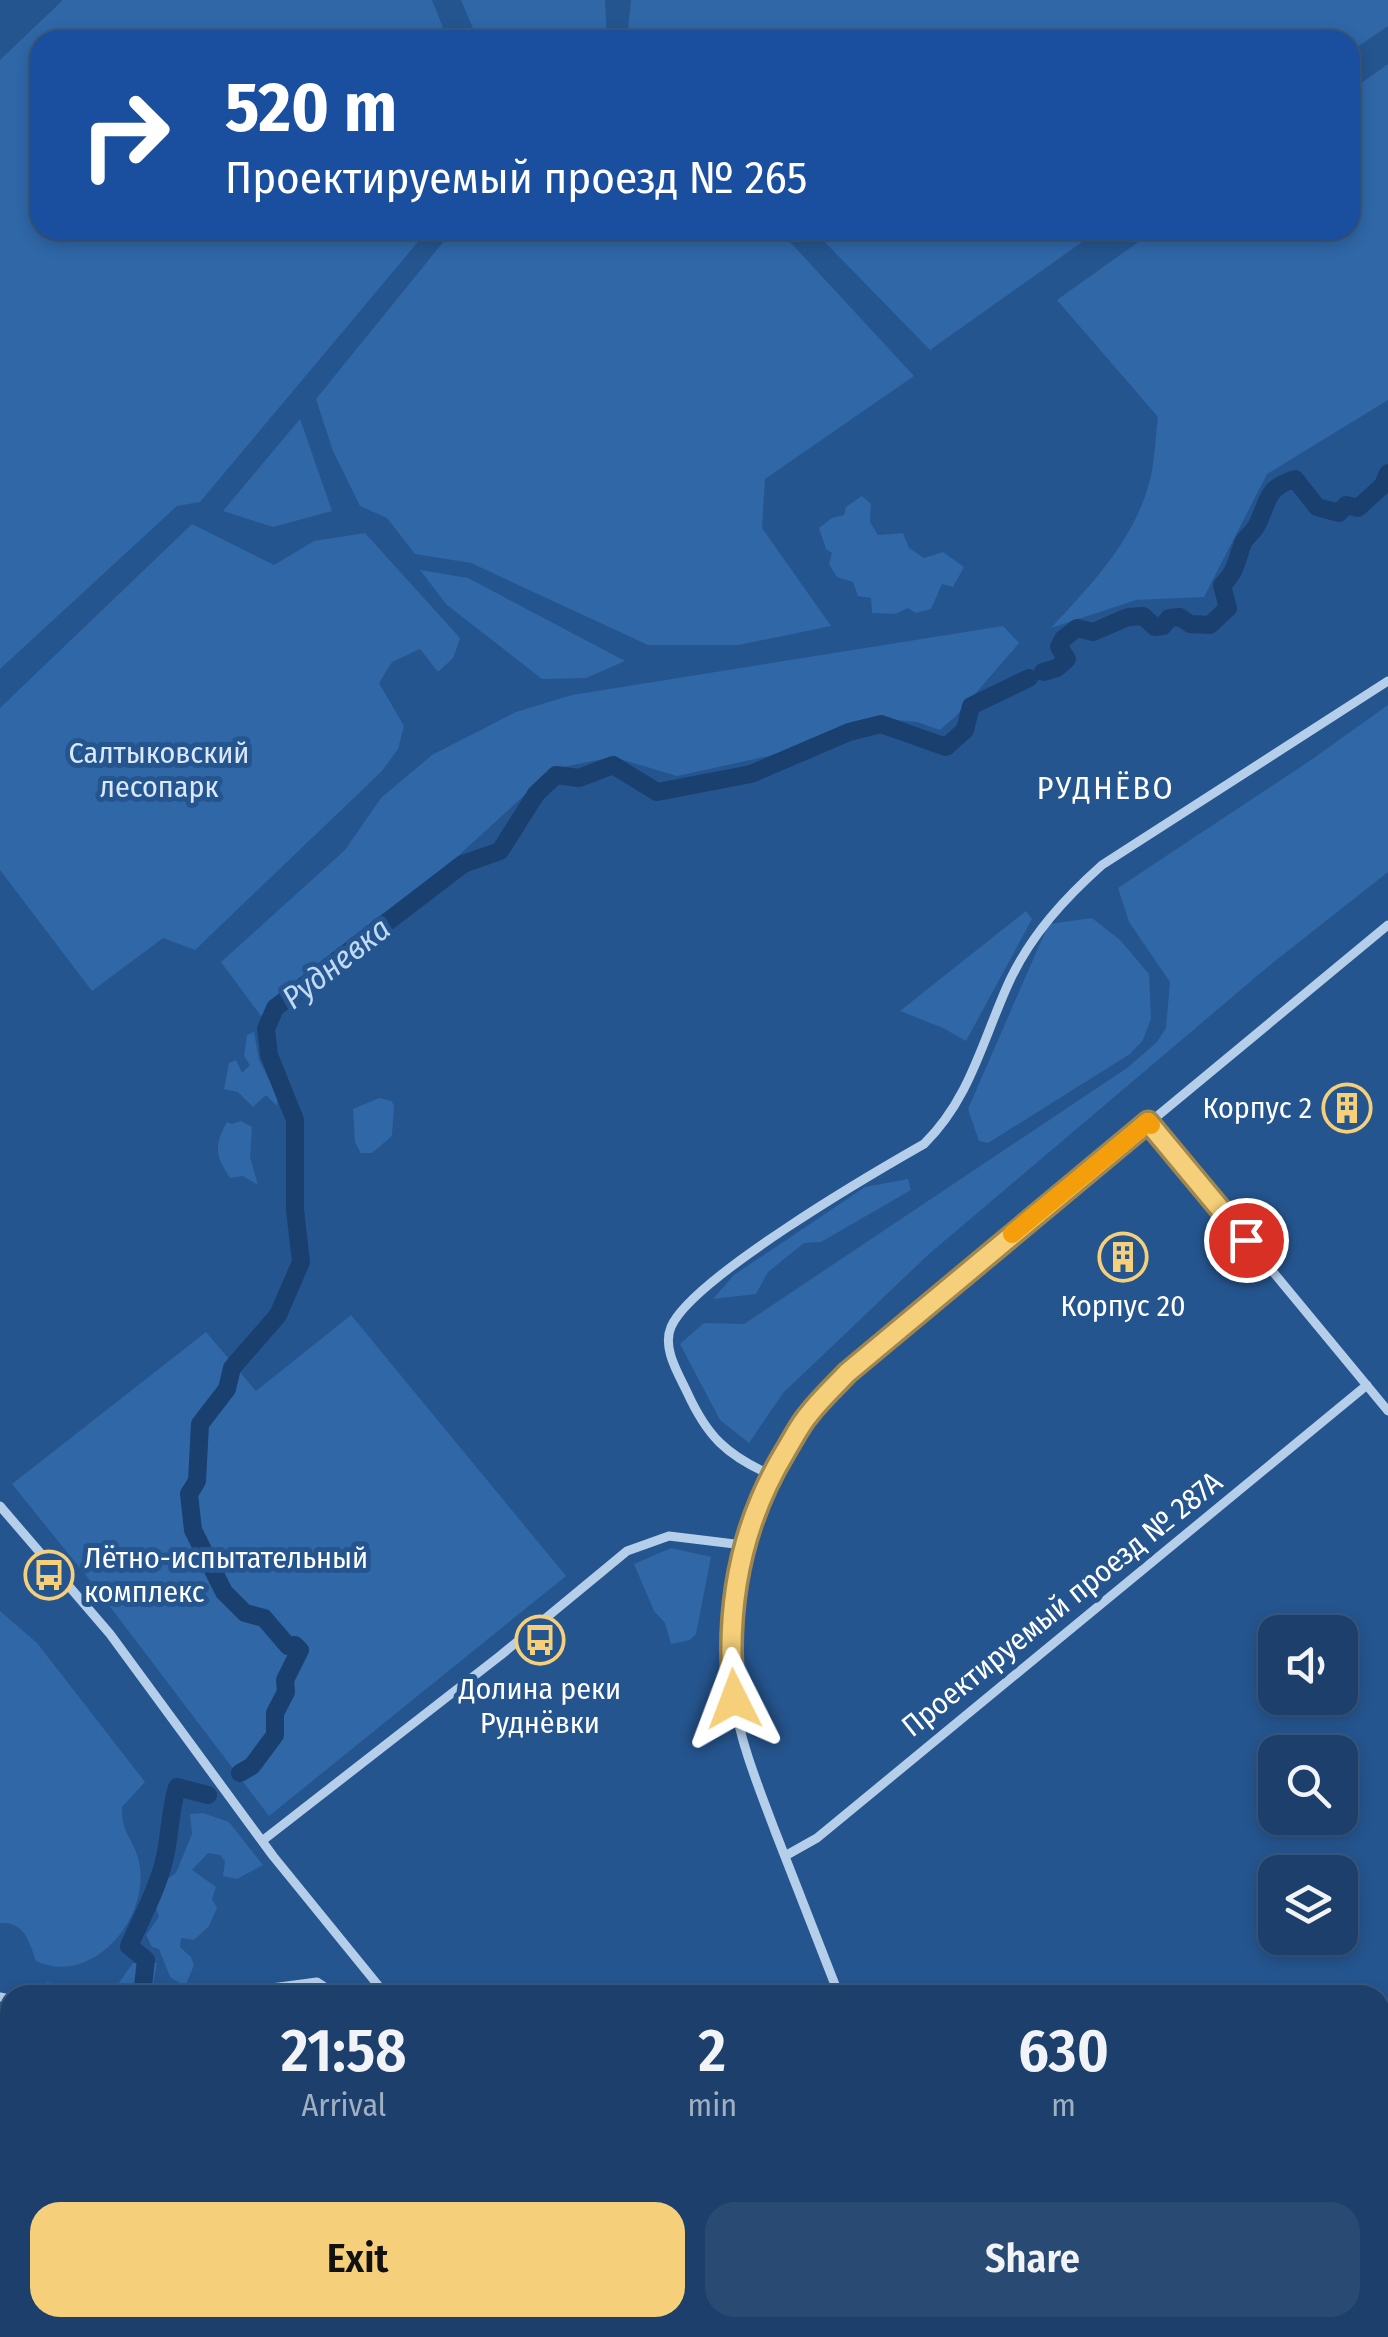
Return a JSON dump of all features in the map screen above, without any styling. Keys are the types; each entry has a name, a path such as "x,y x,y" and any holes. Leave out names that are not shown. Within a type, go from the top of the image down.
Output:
{"street":[{"path":"771,1475 723,1448 703,1426 670,1351 671,1327 678,1316 726,1270 924,1144 947,1122 1011,978 1036,934 1068,895 1102,866 1388,680"},
{"path":"835,1985 749,1762 734,1699 733,1587 743,1545 771,1475 808,1415 847,1373 1388,925"},
{"path":"1148,1122 1388,1411"},
{"name":"Проектируемый проезд № 287А","path":"785,1856 817,1838 1367,1385"},
{"path":"0,1506 110,1634 262,1842 378,1985"},
{"path":"262,1842 626,1551 669,1536 743,1545"},
{"path":"294,1985 322,1985"}],"green space":[{"path":"63,0 432,0 444,30 32,30"},
{"path":"461,0 605,0 606,30 474,30"},
{"path":"631,0 1388,0 1388,26 1360,45 1360,30 628,30"},
{"path":"30,31 30,240 420,240 200,502 177,506 0,669 0,60"},
{"path":"1388,64 1388,400 1267,474 1204,597 1136,600 1051,628 1108,563 1141,508 1150,479 1158,417 1057,300 1141,240 1360,240 1360,84"},
{"path":"445,240 788,240 914,376 765,479 762,528 831,626 739,645 648,645 471,563 415,554 387,518 360,506 333,451 316,399"},
{"path":"823,240 1085,240 930,350"},
{"path":"300,419 332,511 273,527 223,511"},
{"path":"862,496 871,504 870,522 878,535 903,533 909,548 924,558 943,552 964,567 953,587 942,584 931,609 872,613 871,598 858,596 853,582 837,577 829,564 832,553 826,549 819,528 844,515 846,507"},
{"name":"Салтыковский лесопарк","path":"192,524 274,565 314,541 365,533 460,638 453,658 438,672 420,649 392,662 379,683 404,726 398,749 382,771 195,950 163,938 92,991 0,870 0,708"},
{"path":"420,570 468,578 625,661 586,678 542,679 447,605"},
{"path":"1003,626 1019,643 940,730 917,722 876,718 769,756 677,776 613,757 553,769 458,856 297,980 261,1016 221,962 345,850 381,798 432,755 516,712 572,695"},
{"path":"1388,705 1388,872 1270,965 929,1254 783,1393 749,1443 720,1420 680,1344 704,1323 744,1324 1127,1068 1157,1042 1166,1028 1170,982 1129,922 1118,888"},
{"path":"1026,911 1032,919 966,1041 900,1011"},
{"path":"1092,918 1120,940 1149,974 1151,1019 1143,1040 1130,1054 988,1143 979,1141 968,1109 1049,924"},
{"path":"254,1032 259,1060 277,1095 277,1106 266,1095 253,1107 238,1092 224,1089 229,1063 236,1060 242,1073 250,1065 244,1056 247,1035"},
{"path":"379,1098 394,1105 392,1136 372,1153 361,1153 355,1142 353,1109"},
{"path":"241,1121 252,1127 250,1157 258,1185 243,1176 230,1178 219,1157 218,1144 227,1122"},
{"path":"908,1179 911,1190 821,1242 804,1243 768,1272 756,1294 713,1299 734,1275 865,1187"},
{"path":"351,1315 566,1576 269,1816 12,1484 206,1332 256,1391"},
{"path":"671,1548 711,1557 696,1634 690,1640 671,1644 665,1623 654,1611 634,1564"},
{"path":"0,1611 37,1643 145,1782 122,1807 125,1829 138,1858 141,1880 137,1902 115,1941 79,1964 58,1967 36,1961 21,1929 0,1923"},
{"path":"203,1813 229,1822 263,1865 237,1879 223,1876 225,1861 220,1855 208,1853 192,1870 216,1887 212,1899 217,1908 209,1926 194,1940 181,1938 180,1947 194,1965 186,1985 182,1985 170,1977 159,1949 152,1947 146,1935 159,1917 155,1904 167,1879 176,1873 192,1834 190,1814"},
{"path":"133,1963 157,1963 153,1985 117,1985"}],"waterway":[{"name":"Рудневка","path":"1043,672 1057,668 1067,659 1059,647 1077,628 1093,632 1128,617 1143,616 1155,627 1163,626 1169,618 1180,617 1190,624 1210,625 1228,608 1222,585 1269,496 1278,487 1295,479 1317,507 1339,513 1346,505 1358,508 1383,485 1388,473"},
{"name":"Рудневка","path":"240,1773 252,1766 275,1735 275,1713 300,1650 295,1645 288,1646 264,1618 245,1613 224,1592 193,1530 189,1494 197,1481 200,1424 227,1389 232,1368 278,1315 301,1262 295,1210 295,1120 269,1055 266,1029 275,1008 463,864 500,851 536,794 556,775 579,778 613,765 657,792 751,774 849,732 881,724 946,747 965,730 971,706 1029,678"},
{"name":"Рудневка","path":"143,1985 146,1960 129,1946 162,1869 177,1787 208,1795"}],"slow traffic":[{"path":"1012,1234 1148,1122 1151,1125"}],"place":[{"name":"Корпус 2","path":"1347,1108"},
{"name":"Корпус 20","path":"1123,1257"},
{"name":"Лётно-испытательный комплекс","path":"49,1575"},
{"name":"Долина реки Руднёвки","path":"540,1640"}],"district":[{"name":"РУДНЁВО","path":"1106,788"}],"route":[{"path":"734,1699 730,1630 733,1587 746,1535 771,1475 808,1415 847,1373 1148,1122 1246,1240"}]}
